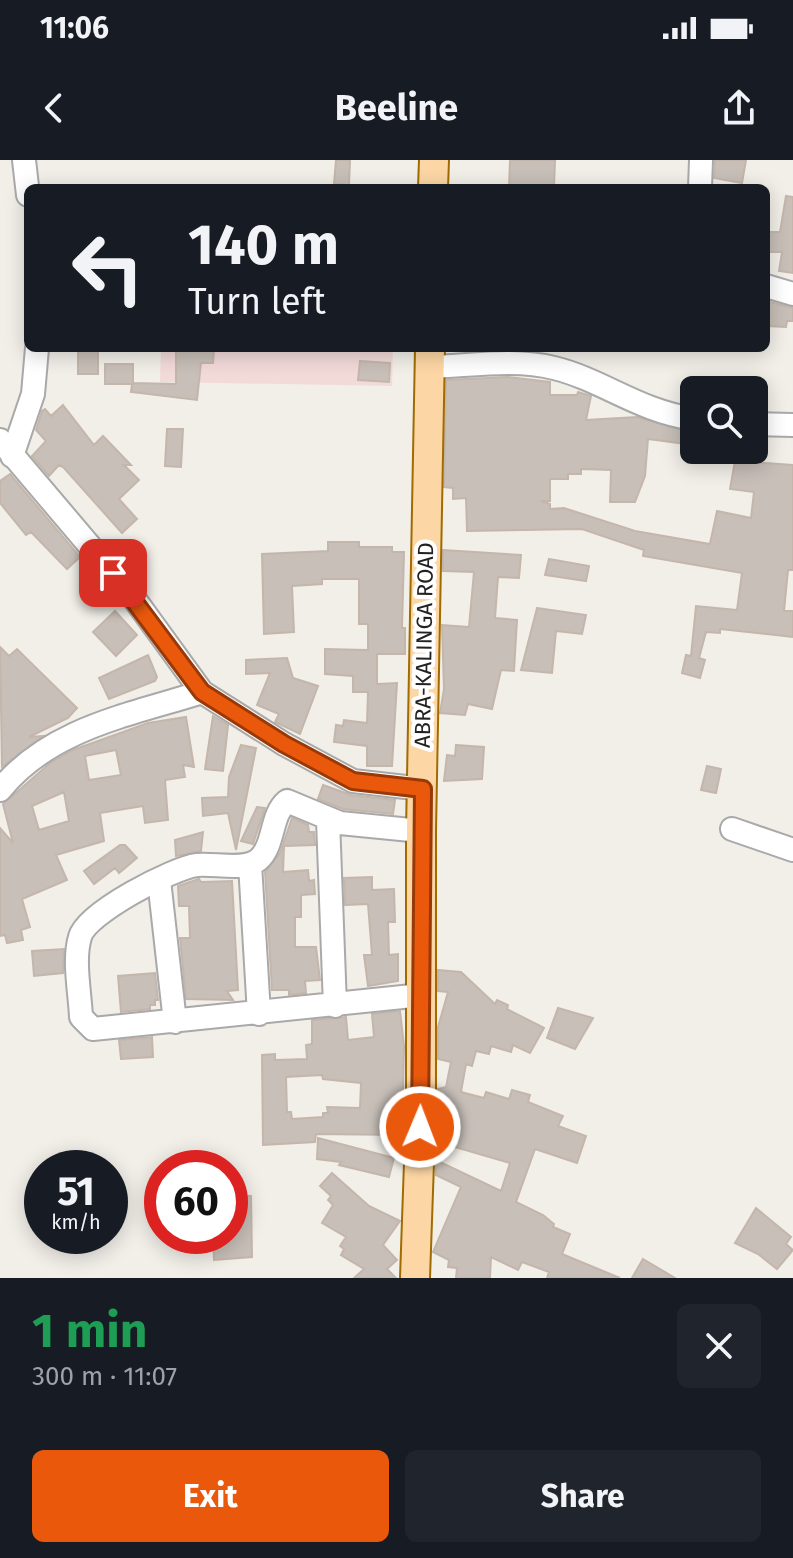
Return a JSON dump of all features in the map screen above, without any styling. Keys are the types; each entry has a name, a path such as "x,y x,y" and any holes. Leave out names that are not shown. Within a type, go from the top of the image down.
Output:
{"main road":[{"path":"433,184 434,160"},
{"name":"ABRA-KALINGA ROAD","path":"415,1278 430,358"}],"street":[{"path":"24,160 27,184"},
{"path":"700,184 701,160"},
{"path":"770,287 793,294"},
{"path":"37,352 33,394 6,448 133,597 202,692 271,737 353,781 423,789"},
{"path":"430,358 551,367 649,409 680,416"},
{"path":"768,424 793,425"},
{"path":"0,790 34,756 66,736 202,692"},
{"path":"421,831 328,820 287,801 279,810 263,853 250,864 188,867 101,913 82,931 78,940 81,1017 93,1029 422,995"},
{"path":"328,820 335,1006"},
{"path":"732,829 793,850"},
{"path":"250,864 259,1014"},
{"path":"159,880 175,1022"}],"shaded area":[{"path":"161,352 393,352 392,386 160,382"}],"building":[{"path":"336,160 350,160 349,184 334,184"},
{"path":"510,160 555,160 554,184 509,184"},
{"path":"715,160 746,160 742,183 714,178"},
{"path":"786,196 793,197 793,273 779,271 782,252 770,252 770,232 780,232"},
{"path":"770,302 793,308 793,321 787,321 786,327 770,326"},
{"path":"78,352 98,352 98,374 78,374"},
{"path":"176,352 214,352 213,363 201,363 197,400 131,392 132,384 105,384 105,364 133,364 133,383 176,384"},
{"path":"360,361 390,363 389,382 358,380"},
{"path":"508,377 550,382 550,395 577,395 578,392 591,396 586,420 637,417 680,429 680,443 648,439 645,476 635,502 610,502 611,470 581,469 581,474 568,474 568,479 550,479 550,501 541,501 550,504 550,509 564,508 635,531 710,544 717,511 751,518 754,492 730,489 734,464 793,465 793,570 788,570 784,611 793,611 793,637 720,629 720,633 706,632 699,658 705,660 700,678 682,673 686,655 691,656 696,606 737,610 742,573 643,556 644,550 582,529 467,531 466,498 453,499 453,488 444,487 446,380"},
{"path":"63,405 94,445 103,436 131,465 124,465 139,480 119,499 137,519 122,533 64,468 59,465 49,476 32,456 46,441 36,430 42,411 45,409 51,416"},
{"path":"167,429 183,429 181,467 165,466"},
{"path":"10,474 80,557 67,569 31,532 26,535 0,503 0,481"},
{"path":"328,542 359,542 359,547 392,547 392,552 404,552 402,628 405,628 405,654 377,654 377,684 397,683 392,766 367,766 367,746 334,742 336,725 343,726 344,720 367,723 368,692 353,692 353,676 325,674 325,649 368,650 368,624 359,624 359,579 322,579 322,584 292,586 294,632 264,634 262,554 328,551"},
{"path":"443,550 521,555 519,578 498,577 495,618 517,620 514,671 501,670 492,709 468,704 465,715 440,713 444,689 442,625 469,627 474,572 443,571"},
{"path":"549,559 589,566 586,581 545,575"},
{"path":"537,608 586,615 582,634 556,631 552,673 521,670"},
{"path":"115,611 137,635 116,656 93,632"},
{"path":"0,647 9,656 17,649 77,708 68,718 29,737 43,736 2,767"},
{"path":"148,655 157,677 155,681 109,699 99,678"},
{"path":"287,658 293,678 318,686 300,734 275,722 279,714 257,705 270,673 246,674 246,660"},
{"path":"213,716 228,725 223,771 205,769"},
{"path":"186,717 194,767 183,765 185,777 165,780 168,820 145,823 143,806 100,813 104,841 56,855 67,880 22,899 30,927 21,930 23,940 7,943 5,935 0,936 0,828 13,843 3,804 50,763 73,750 148,723","holes":["116,750 121,775 89,780 85,756","64,792 69,821 39,830 32,806"]},
{"path":"241,745 256,748 236,850 228,813 203,816 202,798 228,797 229,777"},
{"path":"456,745 484,747 482,779 444,781 447,755 455,756"},
{"path":"707,766 721,769 716,793 701,790"},
{"path":"323,785 351,795 395,800 393,814 343,809 318,799"},
{"path":"257,807 265,808 253,844 241,841"},
{"path":"292,818 308,825 309,832 314,832 315,845 284,846 283,872 308,870 309,881 314,880 315,894 301,895 301,917 295,917 295,947 316,947 320,980 305,981 306,993 289,995 289,990 272,990 265,872 280,853"},
{"path":"203,832 201,851 176,856 175,840"},
{"path":"120,845 125,845 137,858 119,873 115,868 94,884 84,871"},
{"path":"372,877 372,890 394,889 395,922 388,922 389,955 398,954 398,981 368,986 364,955 372,955 368,904 345,905 344,878"},
{"path":"199,879 201,882 232,881 238,990 227,991 233,1000 186,999 180,938 190,938 189,906 179,906 178,886"},
{"path":"64,949 63,973 34,976 32,951"},
{"path":"438,970 461,972 495,1004 497,1000 508,1005 507,1009 544,1028 530,1053 513,1045 511,1052 491,1046 489,1054 476,1051 472,1066 466,1064 461,1092 484,1098 486,1092 509,1099 512,1090 530,1095 528,1102 563,1116 558,1126 586,1136 577,1163 535,1149 516,1202 543,1215 554,1224 553,1227 570,1234 562,1254 620,1278 547,1278 549,1272 522,1262 518,1270 491,1257 490,1278 456,1278 457,1268 448,1267 449,1260 433,1252 461,1187 436,1175 436,1160 501,1191 510,1163 441,1143 445,1137 437,1135 438,1089 446,1087 451,1062 438,1059 438,1027 448,992 438,991"},
{"path":"155,973 158,1000 155,1000 155,1005 150,1005 150,1009 121,1012 118,976"},
{"path":"558,1008 593,1018 575,1049 547,1038"},
{"path":"400,1011 404,1046 402,1135 316,1134 315,1142 263,1145 262,1055 275,1054 275,1060 307,1059 306,1045 312,1044 312,1020 346,1017 348,1040 374,1037 372,1014","holes":["322,1075 323,1079 361,1083 360,1108 327,1107 328,1113 323,1113 323,1117 292,1119 291,1112 287,1112 286,1077"]},
{"path":"152,1037 153,1057 121,1059 119,1040"},
{"path":"318,1138 394,1158 389,1177 339,1165 341,1162 317,1159"},
{"path":"332,1173 369,1206 400,1221 383,1245 397,1260 387,1269 396,1278 354,1278 364,1269 341,1255 344,1249 340,1246 346,1237 322,1223 333,1205 328,1200 331,1196 320,1186"},
{"path":"248,1196 251,1196 252,1257 214,1260 214,1254 248,1254"},
{"path":"756,1208 791,1237 786,1244 793,1250 777,1269 758,1254 735,1243"},
{"path":"643,1259 675,1278 632,1278"}],"route":[{"path":"113,573 202,692 284,744 353,781 423,789 420,1127"}]}
